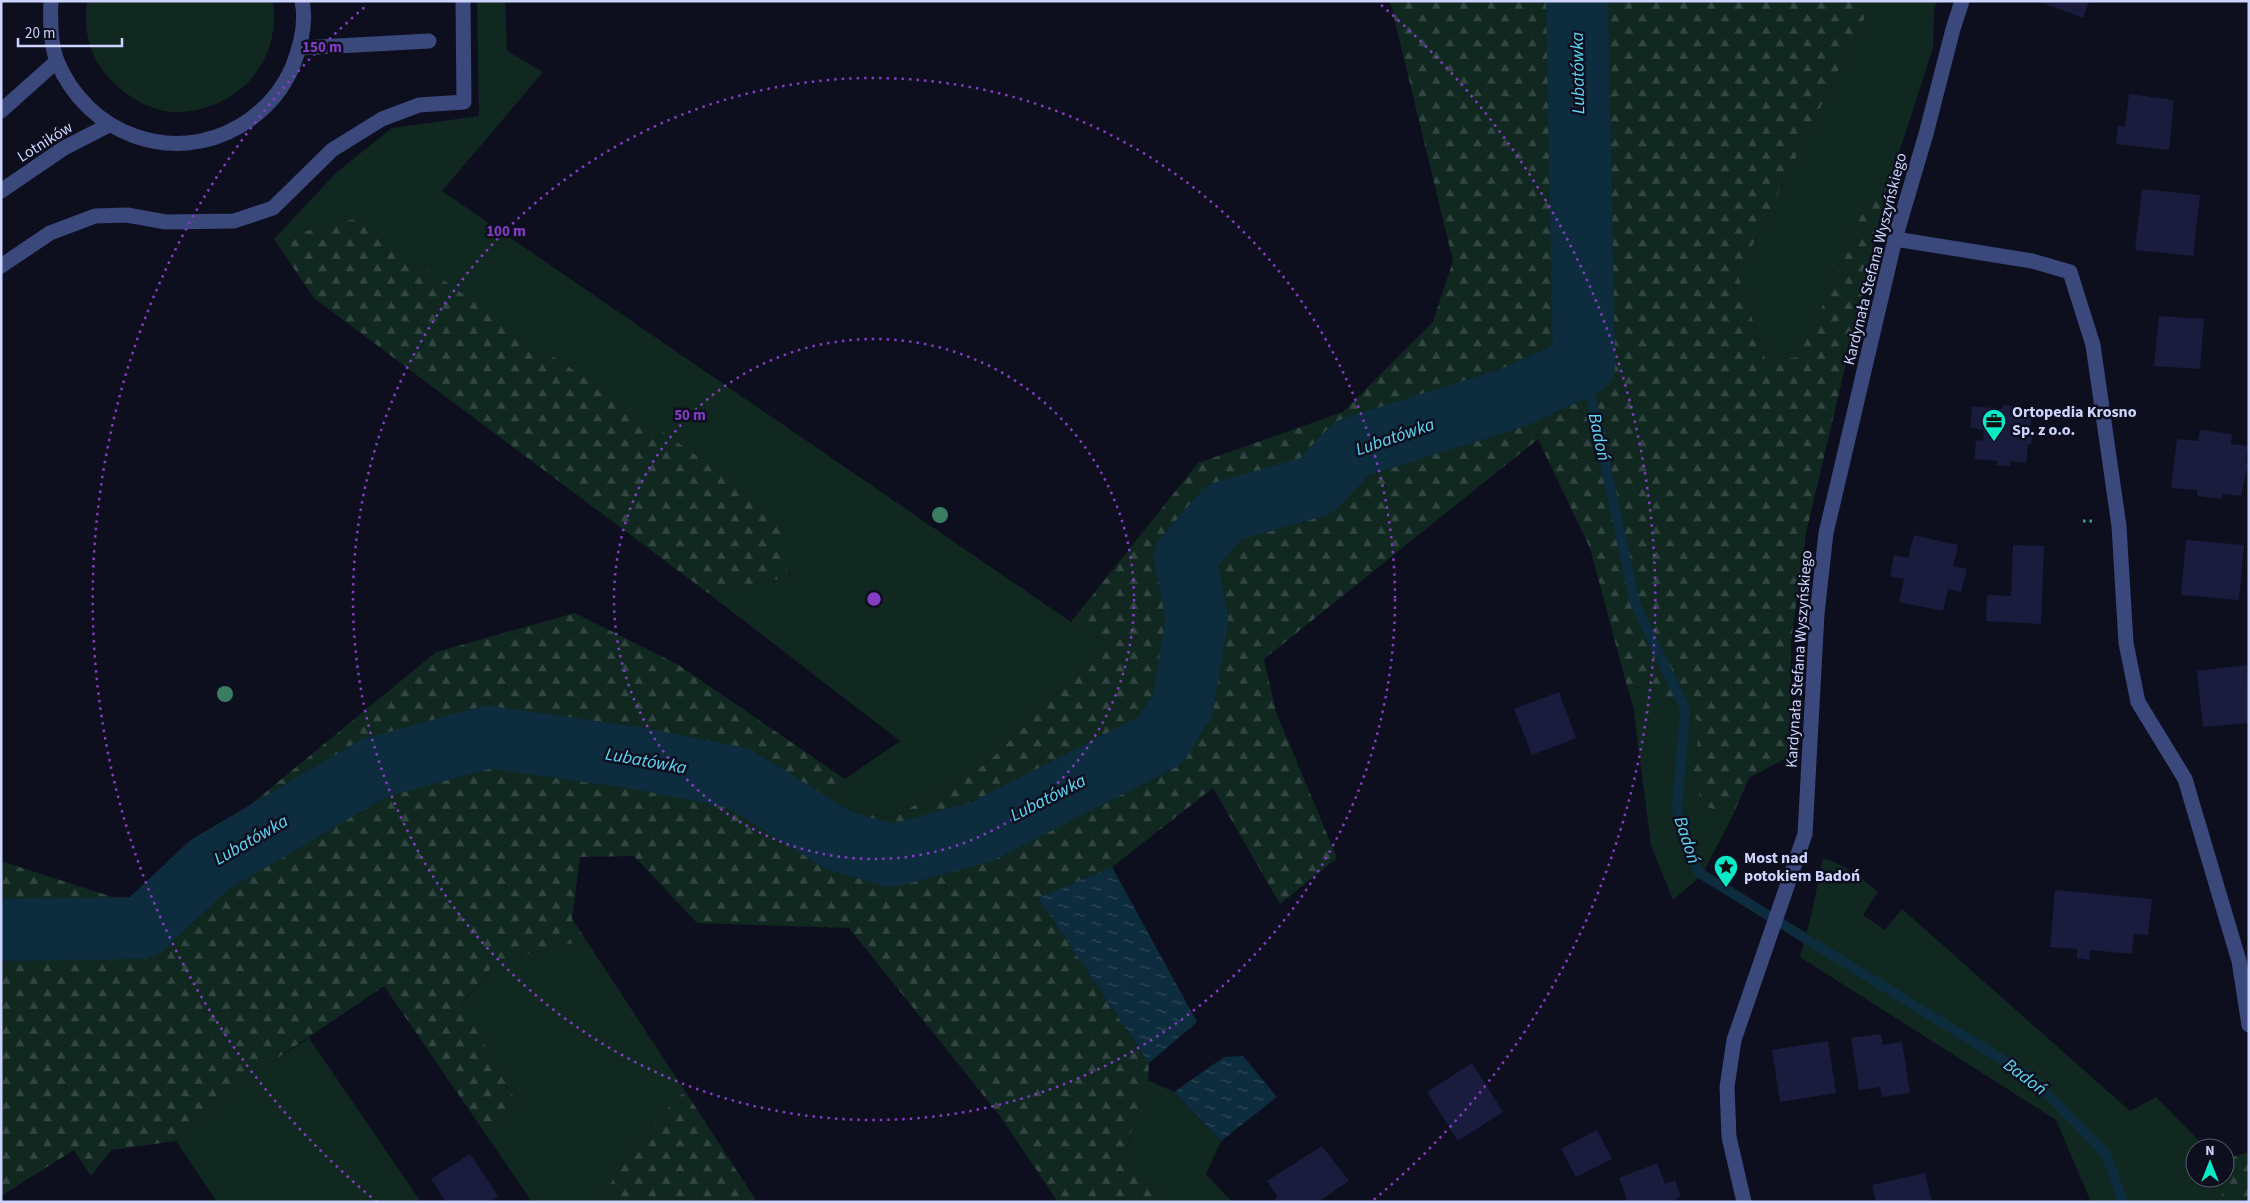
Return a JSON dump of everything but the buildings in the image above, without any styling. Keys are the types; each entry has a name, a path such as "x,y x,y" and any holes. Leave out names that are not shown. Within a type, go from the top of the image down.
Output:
{"street":[{"path":"52,1 49,24 57,61 78,97 109,125 146,141 186,144 224,135 258,115 285,84 300,48 304,8 302,1"},
{"path":"1,266 50,233 95,216 127,215 166,222 234,221 273,208 332,150 382,119 419,105 464,102 463,1"},
{"name":"Kardynała Stefana Wyszyńskiego","path":"1744,1202 1729,1137 1727,1087 1734,1040 1805,834 1817,614 1826,533 1895,239 1962,1"},
{"path":"300,48 429,41"},
{"path":"1,111 57,61"},
{"name":"Lotników","path":"1,191 64,148 109,125"},
{"path":"1895,239 2032,261 2070,272 2093,345 2119,526 2126,643 2138,702 2184,779 2239,961 2249,1025"}],"green space":[{"path":"87,1 273,1 274,24 270,45 262,64 234,94 216,104 195,110 172,112 150,107 139,102 118,87 100,67 89,43 86,16"},
{"path":"477,1 505,1 507,51 543,72 442,191 1071,622 1108,643 987,763 891,819 823,804 845,779 900,741 708,593 787,577 274,239 337,172 392,128 479,116"},
{"path":"1390,1 1873,1 1738,275 1766,361 1798,357 1833,284 1873,183 1886,193 1806,533 1791,642 1790,756 1749,778 1732,817 1702,805 1694,770 1700,722 1656,689 1627,686 1590,548 1538,439 1264,659 1276,712 1337,858 1280,904 1213,788 1112,867 1038,898 1149,1063 1148,1080 1125,1153 1166,1202 1058,1202 1000,1116 849,928 697,923 634,856 580,857 572,919 586,940 497,961 462,1003 518,1105 487,1136 384,986 257,1072 176,1141 111,1150 91,1176 74,1150 1,1196 1,864 4,862 131,903 436,652 575,613 677,664 845,779 823,804 891,819 987,763 1108,643 1071,622 1198,463 1343,412 1433,322 1453,261"},
{"path":"1873,1 1937,1 1934,11 1933,48 1886,193 1873,184 1833,284 1798,357 1766,361 1738,275"},
{"path":"355,219 778,512 788,577 708,593 314,298 274,239"},
{"path":"1627,686 1656,689 1700,722 1694,770 1702,805 1732,817 1702,875 1673,900 1651,845 1633,706"},
{"path":"1823,858 1852,872 1878,892 1863,915 1885,930 1902,909 2130,1111 2156,1097 2196,1138 2185,1138 2185,1188 2221,1188 2223,1202 2091,1202 2056,1120 1800,957 1812,912"},
{"path":"586,940 685,1091 641,1135 599,1202 532,1202 487,1136 518,1105 462,1004 497,961"},
{"path":"309,1038 421,1202 217,1202 176,1141 257,1072"},
{"path":"1148,1080 1174,1092 1221,1141 1206,1174 1232,1202 1166,1202 1125,1154"},
{"path":"685,1091 757,1202 599,1202 641,1135"},
{"path":"2249,1152 2249,1202 2223,1202 2221,1188 2235,1188 2235,1156"}],"water":[{"path":"1112,867 1197,1022 1149,1063 1038,898"},
{"path":"1243,1056 1277,1097 1221,1141 1174,1092 1224,1057"}],"waterway":[{"name":"Lubatówka","path":"1,930 142,928 209,865 374,768 488,737 642,759 738,778 838,840 891,856 981,832 1161,740 1183,704 1197,619 1185,557 1224,512 1316,486 1352,448 1512,398 1584,365 1577,1"},
{"name":"Badoń","path":"1584,365 1635,603 1685,709 1677,810 1698,872 2032,1078 2106,1154 2123,1202"}],"place":[{"name":"Ortopedia Krosno Sp. z o.o.","path":"1994,442"},
{"name":"Most nad potokiem Badoń","path":"1726,888"}]}
